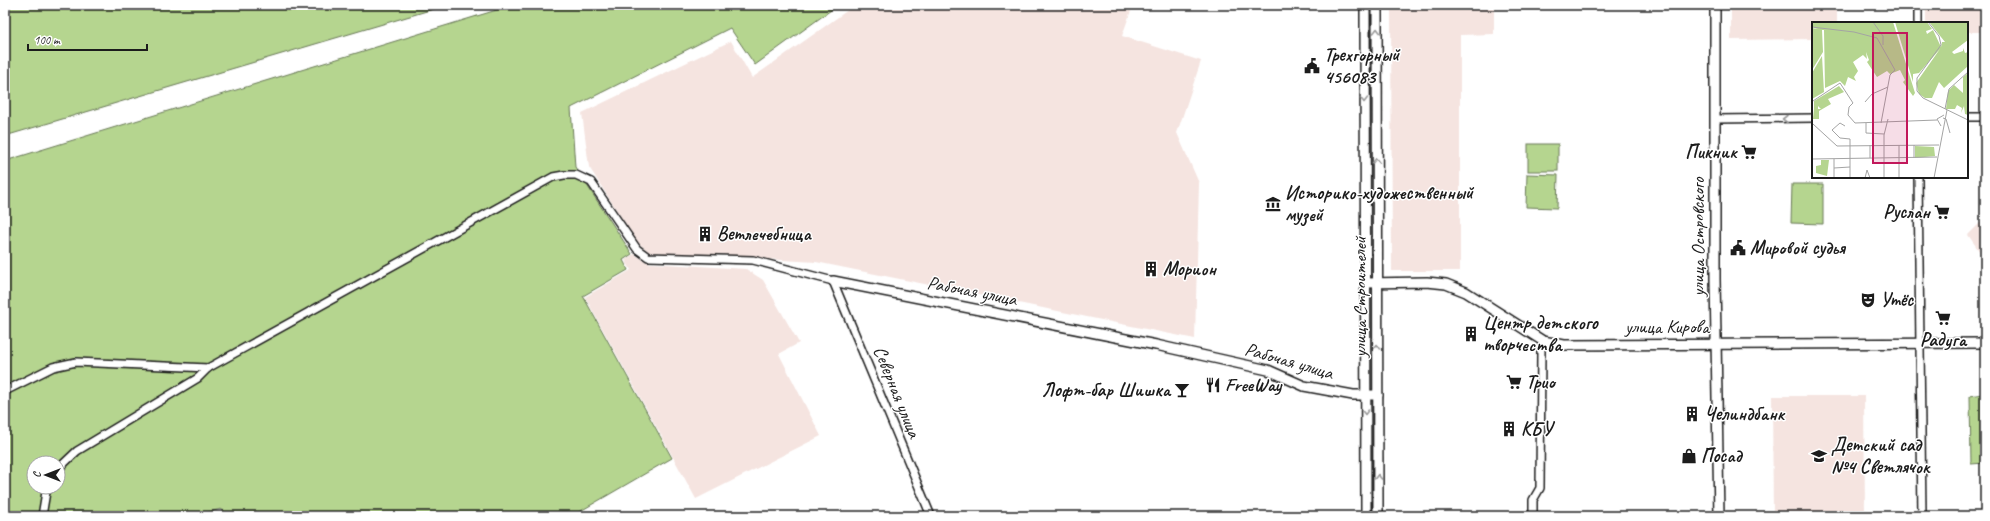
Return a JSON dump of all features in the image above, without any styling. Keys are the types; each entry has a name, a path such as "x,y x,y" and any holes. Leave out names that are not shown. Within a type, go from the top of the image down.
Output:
{"street":[{"name":"улица Строителей","path":"1365,5 1366,516"},
{"name":"улица Строителей","path":"1377,5 1378,516"},
{"name":"улица Островского","path":"1715,5 1715,279 1719,516"},
{"path":"1918,5 1918,22"},
{"path":"1968,117 1985,117"},
{"path":"1716,119 1812,118"},
{"name":"Рабочая улица","path":"208,368 553,177 576,175 591,182 636,249 648,257 753,260 833,281 1156,345 1268,370 1304,386 1345,394 1378,395"},
{"path":"1918,178 1922,516"},
{"name":"Северная улица","path":"833,281 931,516"},
{"name":"улица Кирова","path":"1365,283 1427,282 1446,284 1466,292 1543,340 1564,345 1985,342"},
{"path":"1533,516 1533,500 1540,488 1541,350 1543,340"},
{"path":"5,391 53,367 76,362 208,368"},
{"path":"66,462 77,451 198,378 208,368"},
{"path":"42,516 46,495"}],"shaded area":[{"path":"855,5 1133,5 1122,36 1201,61 1177,133 1199,183 1195,339 816,262 649,252 637,242 589,167 582,113 731,41 752,78"},
{"path":"1391,5 1494,5 1494,34 1460,35 1460,271 1392,271"},
{"path":"1731,5 1837,5 1837,22 1812,22 1812,39 1731,40"},
{"path":"1926,5 1985,5 1985,32 1968,32 1968,22 1926,22"},
{"path":"1985,218 1985,259 1968,235"},
{"path":"634,254 649,263 746,269 763,280 799,343 779,354 821,436 696,499 585,297 631,270 625,260"},
{"name":"Детский сад №4 Светлячок","path":"1772,396 1864,396 1865,516 1773,516"}],"green space":[{"path":"5,5 447,5 5,136"},
{"path":"513,5 838,5 755,65 730,28 571,108 575,167 632,254 623,260 628,270 583,296 672,458 572,516 230,516 221,509 194,516 5,516 5,161"},
{"path":"1528,144 1558,144 1558,171 1528,171"},
{"path":"1527,174 1558,175 1557,208 1526,207"},
{"path":"1792,184 1823,184 1823,224 1791,223"},
{"path":"1982,394 1985,425 1985,463 1971,464 1970,396"}],"place":[{"name":"Трехгорный 456083","path":"1312,66"},
{"name":"Пикник","path":"1749,152"},
{"name":"Историко-художественный музей","path":"1273,204"},
{"name":"Руслан","path":"1942,212"},
{"name":"Ветлечебница","path":"705,234"},
{"name":"Мировой судья","path":"1738,248"},
{"name":"Морион","path":"1151,269"},
{"name":"Утёс","path":"1868,300"},
{"name":"Радуга","path":"1943,318"},
{"name":"Центр детского творчества","path":"1471,334"},
{"name":"Трио","path":"1514,382"},
{"name":"FreeWay","path":"1213,385"},
{"name":"Лофт-бар Шишка","path":"1182,390"},
{"name":"Челиндбанк","path":"1692,414"},
{"name":"КБУ","path":"1509,429"},
{"name":"Посад","path":"1689,456"},
{"name":"Детский сад №4 Светлячок","path":"1819,456"}]}
